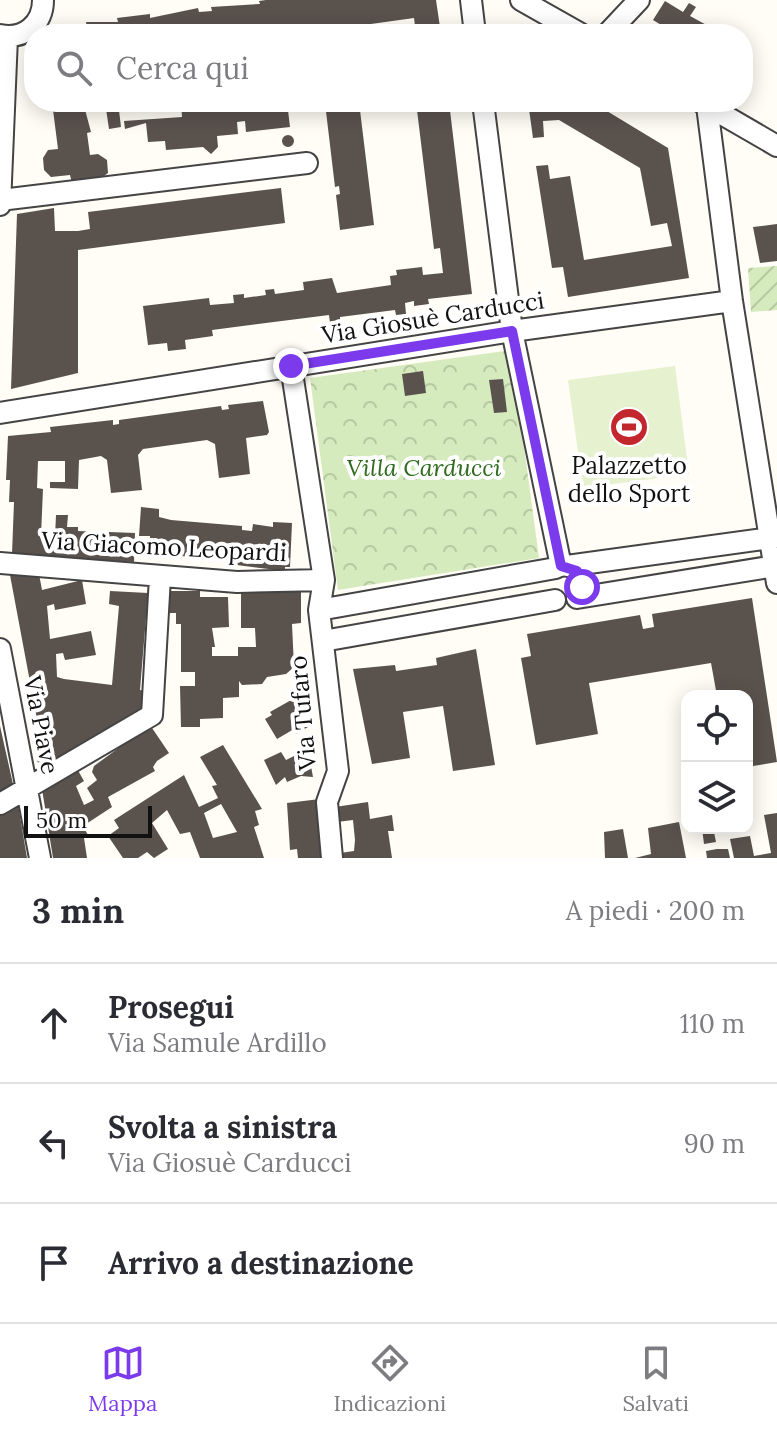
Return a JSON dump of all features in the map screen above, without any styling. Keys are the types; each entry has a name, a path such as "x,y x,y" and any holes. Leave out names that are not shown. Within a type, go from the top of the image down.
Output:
{"street":[{"path":"35,24 43,0"},
{"path":"471,0 474,24"},
{"path":"521,0 563,24"},
{"path":"616,24 639,0"},
{"path":"24,32 18,36 4,36 0,202 307,163"},
{"path":"484,112 512,331 561,567"},
{"path":"323,641 555,600 567,602 728,574 776,575 774,537 732,301 705,112"},
{"path":"718,112 777,146"},
{"name":"Via Giosuè Carducci","path":"0,413 512,331 732,301"},
{"name":"Via Tufaro","path":"291,366 324,580 319,610 338,771 327,802 332,858"},
{"path":"319,610 561,567 774,537"},
{"path":"724,545 728,574"},
{"name":"Via Giacomo Leopardi","path":"0,563 237,582 324,580"},
{"path":"561,567 581,576 582,587 577,598"},
{"path":"555,600 546,584 561,567"},
{"path":"0,804 152,715 160,577"},
{"path":"372,601 377,632"},
{"name":"Via Piave","path":"0,649 40,858"}],"green space":[{"path":"777,266 777,310 751,312 748,268"},
{"name":"Villa Carducci","path":"511,350 539,558 338,590 310,378"},
{"name":"Palazzetto dello Sport","path":"675,366 689,474 583,488 568,380"}],"building":[{"path":"436,0 440,24 415,24 414,18 371,24 86,22 118,22 117,18 150,14 150,18 198,8 199,12 212,11 211,7 260,4 259,1"},
{"path":"665,1 683,12 689,3 696,7 690,16 705,24 660,24 653,20"},
{"path":"53,112 86,112 91,132 87,133 90,155 98,154 107,160 108,173 100,179 72,183 70,175 51,177 44,170 43,158 48,150 58,149"},
{"path":"106,112 119,112 121,127 109,129"},
{"path":"182,112 288,112 290,127 246,132 245,121 237,122 238,134 217,136 218,147 211,154 203,147 166,150 165,141 148,142 146,123 125,129 124,121 182,117"},
{"path":"326,112 360,112 374,225 340,230 336,195 340,194 339,186 335,187"},
{"path":"417,112 450,112 472,294 428,299 429,304 414,306 414,301 405,303 406,314 396,315 395,310 340,317 340,322 330,323 329,315 212,330 213,336 185,340 186,349 168,351 167,343 148,345 143,306 209,298 210,305 234,303 233,295 244,294 244,298 266,295 265,290 274,289 275,294 304,290 303,282 332,278 337,293 391,285 390,276 397,275 396,270 422,267 423,275 443,273 440,248 434,249"},
{"path":"529,112 609,112 668,148 689,278 568,297 563,267 552,268 536,166 548,165 550,179 570,176 584,260 672,246 667,223 651,226 640,168 559,120 543,121 544,137 533,138"},
{"path":"288,135 294,141 288,147 282,141"},
{"path":"281,188 285,223 78,250 78,373 11,389 17,214 54,208 55,231 78,231 90,229 88,212"},
{"path":"777,224 777,261 760,263 753,227"},
{"path":"423,371 426,393 405,396 402,374"},
{"path":"503,379 507,412 494,413 489,380"},
{"path":"263,401 269,432 246,438 250,474 219,478 215,444 207,440 143,449 138,455 142,490 111,493 107,460 101,456 79,460 78,489 50,488 50,482 65,482 65,461 38,461 37,488 43,489 41,536 55,537 56,515 68,515 67,527 78,527 78,531 104,532 104,539 109,539 109,532 135,533 134,562 12,554 14,502 9,502 10,480 6,480 8,436 51,432 50,427 113,420 113,425 119,424 119,420 221,406 222,410 229,409 228,405"},
{"path":"141,507 159,509 159,517 171,520 242,526 242,530 252,531 253,524 273,527 273,522 292,523 290,567 285,567 285,571 229,564 229,559 148,554 150,536 139,536"},
{"path":"26,572 27,576 39,574 42,590 82,580 86,604 55,610 54,604 47,606 50,639 91,631 96,655 65,660 63,653 56,654 57,677 64,679 112,685 119,606 109,604 110,591 148,593 140,690 153,692 151,706 46,770 37,761 32,734 39,730 10,575"},
{"path":"170,591 200,591 200,597 228,597 229,627 212,628 215,647 212,647 212,656 238,656 238,647 256,647 255,628 241,628 241,592 301,592 301,623 292,624 294,667 286,674 267,677 262,684 242,685 239,681 239,697 223,698 223,718 200,719 200,727 181,727 180,686 195,686 195,672 181,672 181,624 176,624 176,613 170,613"},
{"path":"752,598 777,762 753,766 753,690 716,690 711,663 589,683 598,734 536,745 521,658 531,656 527,634 640,615 643,629 654,627 652,614"},
{"path":"476,649 495,765 453,771 443,706 403,712 410,758 372,764 353,669 395,665 396,671 437,665 436,658"},
{"path":"300,695 307,712 301,716 308,727 296,734 294,729 277,739 265,719 272,715 270,712"},
{"path":"150,725 169,753 157,761 153,767 155,771 108,797 112,807 83,826 89,837 84,838 87,858 53,858 42,789 76,767 84,781 76,786 84,805 94,800 87,788 97,780 92,772 94,766"},
{"path":"0,726 15,793 0,802"},
{"path":"223,745 262,809 255,811 259,825 254,827 264,858 200,858 190,832 180,834 167,810 152,823 168,849 154,858 147,852 138,858 123,858 108,836 119,828 114,820 184,775 199,807 218,798 212,786 217,785 200,757","holes":["221,804 237,832 213,838 204,813"]},
{"path":"281,752 286,760 300,753 309,755 313,777 301,776 287,782 285,777 276,785 264,760"},
{"path":"320,799 325,858 298,858 297,849 290,850 287,803"},
{"path":"368,802 370,819 392,815 394,831 388,831 392,858 341,858 340,853 354,851 353,820 337,822 335,807"},
{"path":"18,804 27,858 0,858 0,813"},
{"path":"777,813 777,858 734,858 730,839 750,836 754,856 771,853 764,815"},
{"path":"679,822 686,858 635,858 651,854 648,828"},
{"path":"623,829 628,858 605,858 604,832"},
{"path":"703,834 714,834 716,842 704,844"},
{"path":"728,849 730,858 707,858 706,851"}],"place":[{"name":"Palazzetto dello Sport","path":"629,427"}],"route":[{"path":"291,366 512,331 561,566 577,571 582,587"}]}
